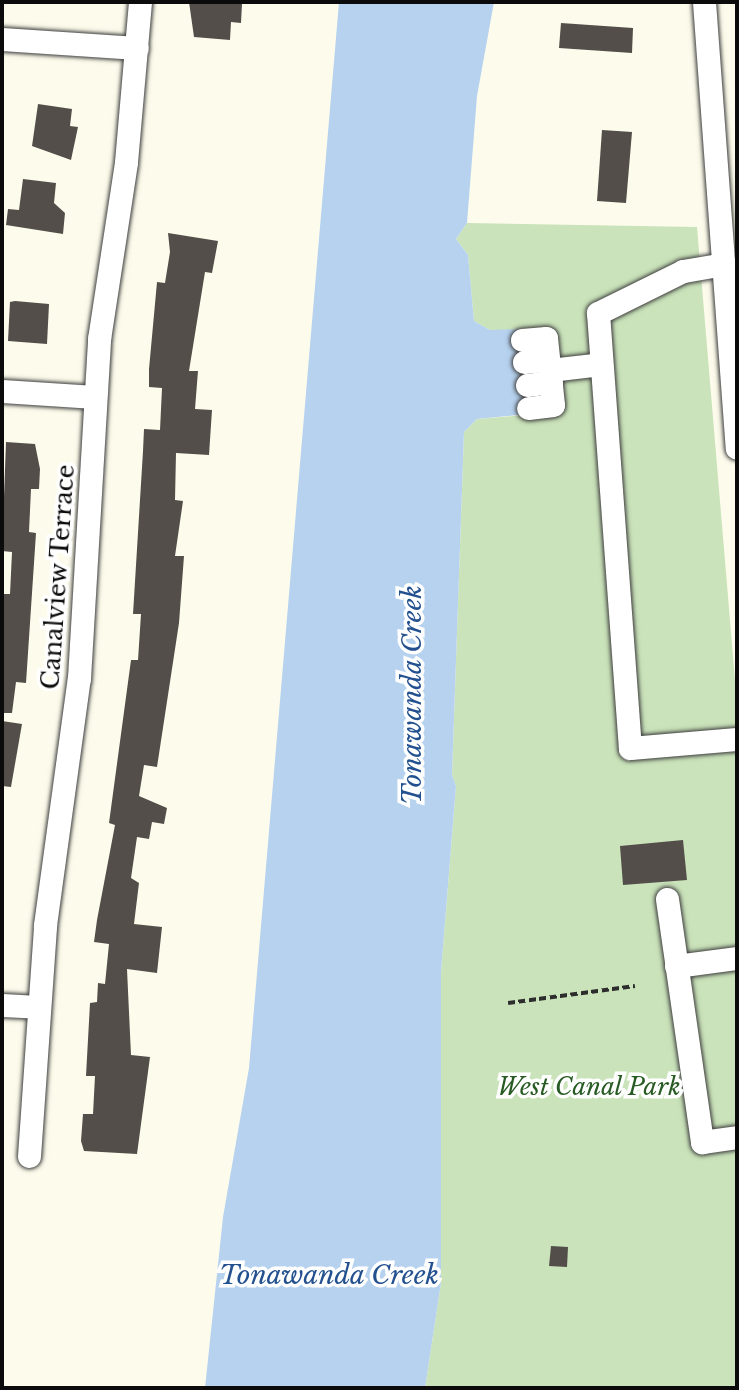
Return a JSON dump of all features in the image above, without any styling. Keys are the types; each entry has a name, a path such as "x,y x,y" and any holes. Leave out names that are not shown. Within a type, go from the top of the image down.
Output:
{"street":[{"name":"Canalview Terrace","path":"29,1156 38,1007 80,672 95,397 137,48 140,2"},
{"path":"704,2 730,238 724,264 737,448"},
{"path":"2,39 137,48"},
{"path":"724,264 683,271 598,313 629,748 737,739"},
{"path":"546,338 550,371 553,405 525,374 546,338"},
{"path":"550,371 601,364"},
{"path":"2,391 95,397"},
{"path":"667,899 702,1142 737,1137"},
{"path":"676,966 737,958"},
{"path":"2,1005 38,1007"}],"path":[{"path":"508,1003 635,986"}],"green space":[{"name":"West Canal Park","path":"467,223 697,227 737,704 737,1388 425,1388 441,1283 441,972 456,786 452,775 464,432 477,419 527,415 490,330 474,321 468,255 456,239"}],"water":[{"name":"Tonawanda Creek","path":"339,2 494,2 477,96 467,223 456,239 468,255 474,321 490,330 519,329 527,414 477,419 464,432 452,775 456,786 441,972 441,1283 425,1388 205,1388 223,1217 249,1068"}],"building":[{"path":"189,2 242,4 241,23 231,22 230,40 194,37"},
{"path":"561,23 633,28 632,53 559,48"},
{"path":"38,104 72,109 70,126 78,127 71,160 32,146"},
{"path":"602,130 632,132 626,203 597,201"},
{"path":"23,179 56,183 54,203 65,213 63,234 6,225 8,209 19,210"},
{"path":"168,233 218,241 212,273 205,272 189,371 198,371 195,409 212,410 209,455 176,453 175,500 183,501 175,556 184,556 179,623 157,767 144,765 139,796 167,808 164,824 152,822 149,839 137,837 131,878 139,883 134,924 162,927 157,973 127,969 131,1055 150,1057 137,1154 84,1151 81,1141 83,1114 93,1114 95,1076 86,1076 90,1003 97,1002 98,983 105,984 109,944 94,942 115,825 109,823 131,660 138,660 141,614 133,614 144,429 160,430 162,388 149,387 149,369 157,282 165,283 170,252"},
{"path":"10,302 49,304 47,344 8,341"},
{"path":"6,442 35,444 40,469 39,489 31,489 29,532 36,533 26,683 16,682 12,713 2,713 2,594 10,594 12,552 2,551"},
{"path":"2,721 22,724 11,787 2,786"},
{"path":"683,840 687,880 623,885 620,846"},
{"path":"551,1246 568,1247 567,1267 549,1266"}]}
